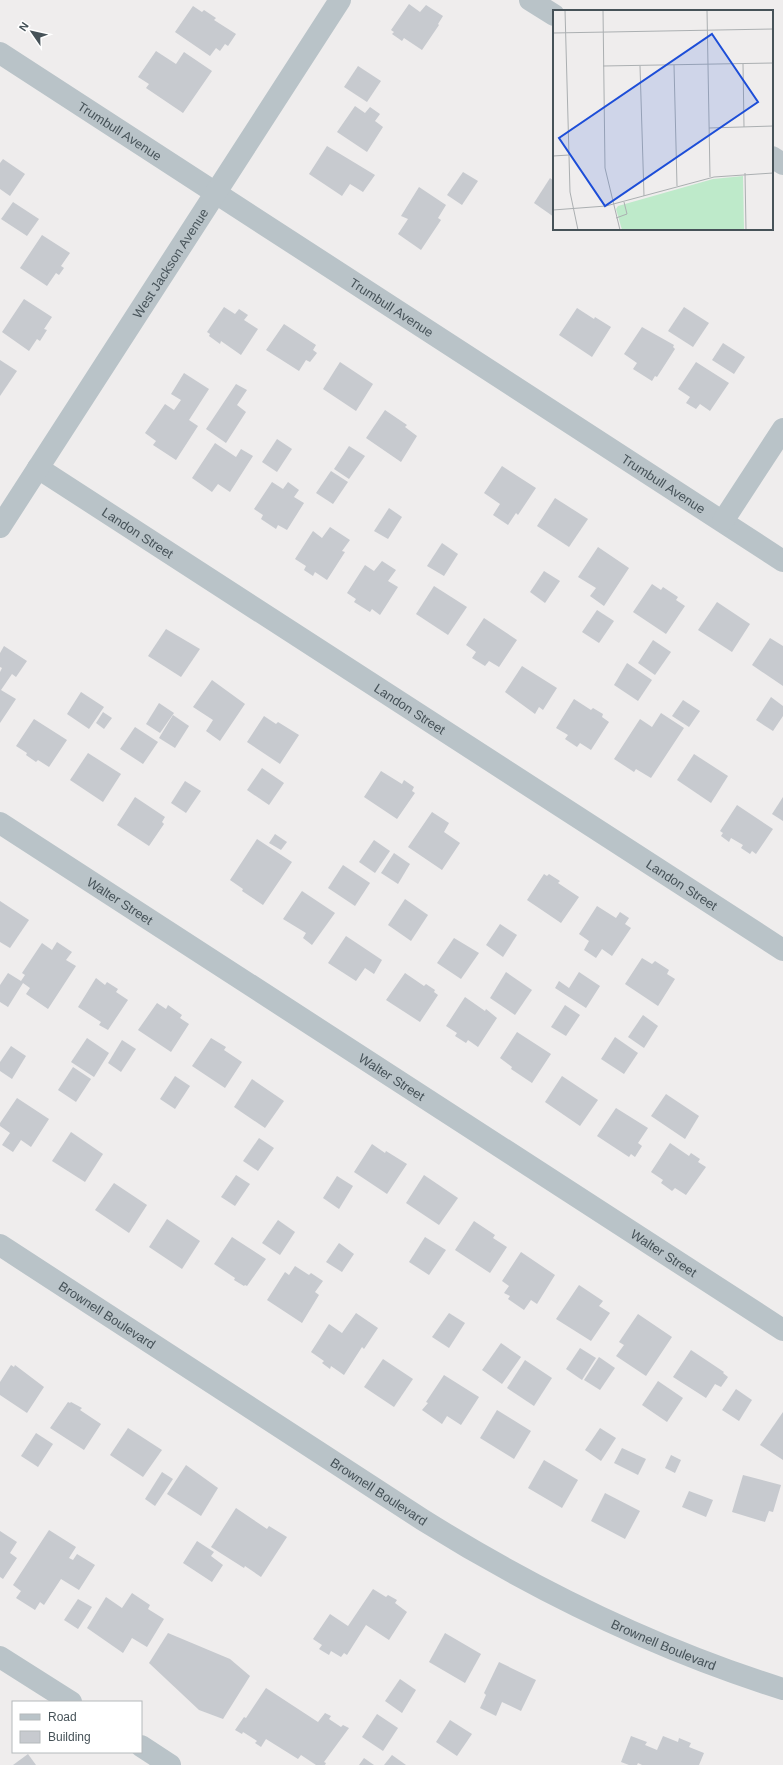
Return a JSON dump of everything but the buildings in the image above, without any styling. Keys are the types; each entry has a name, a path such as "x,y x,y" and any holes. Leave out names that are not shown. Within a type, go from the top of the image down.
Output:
{"street":[{"name":"West Jackson Avenue","path":"0,527 340,0"},
{"path":"530,0 553,14"},
{"name":"Trumbull Avenue","path":"0,53 783,561"},
{"path":"773,157 783,164"},
{"path":"723,521 783,429"},
{"name":"Landon Street","path":"38,468 783,950"},
{"name":"Walter Street","path":"0,823 783,1330"},
{"name":"Brownell Boulevard","path":"0,1245 423,1520 486,1559 558,1597 645,1637 734,1672 783,1689"},
{"path":"0,1657 69,1701"},
{"path":"142,1747 170,1765"}]}
